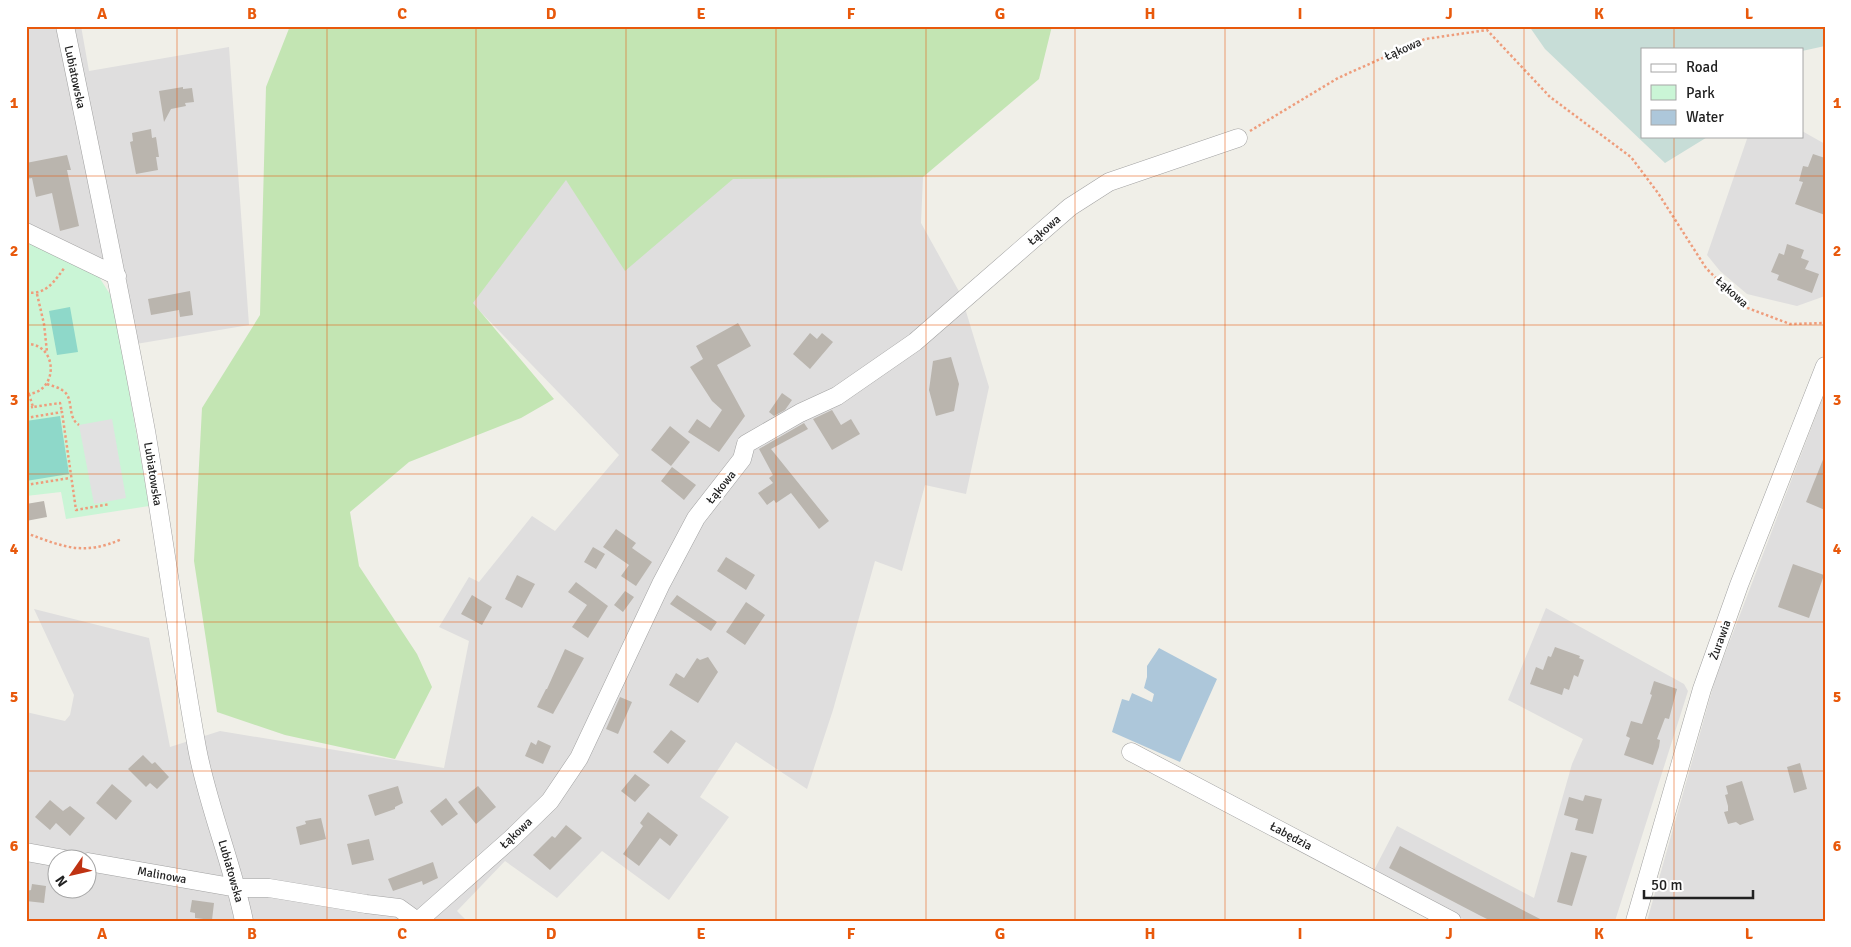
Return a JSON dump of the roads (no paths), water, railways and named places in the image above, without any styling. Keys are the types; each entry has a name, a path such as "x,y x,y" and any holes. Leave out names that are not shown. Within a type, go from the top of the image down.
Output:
{"street":[{"name":"Lubiatowska","path":"65,26 117,276 146,432 198,750 211,806 237,888 244,921"},
{"name":"Łąkowa","path":"237,888 268,888 399,908 417,921 512,838 550,801 579,758 661,584 696,518 742,459 746,444 785,421 837,396 915,342 1070,207 1109,182 1238,138"},
{"path":"26,232 72,256 117,276"},
{"name":"Żurawia","path":"1635,921 1702,688 1739,585 1825,366"},
{"name":"Łabędzia","path":"1131,752 1452,921"},
{"path":"26,852 48,856"},
{"name":"Malinowa","path":"98,864 237,888"}],"water":[{"path":"1159,648 1217,679 1180,762 1112,732 1122,699 1129,701 1132,693 1152,702 1154,694 1144,688 1147,666"}]}
